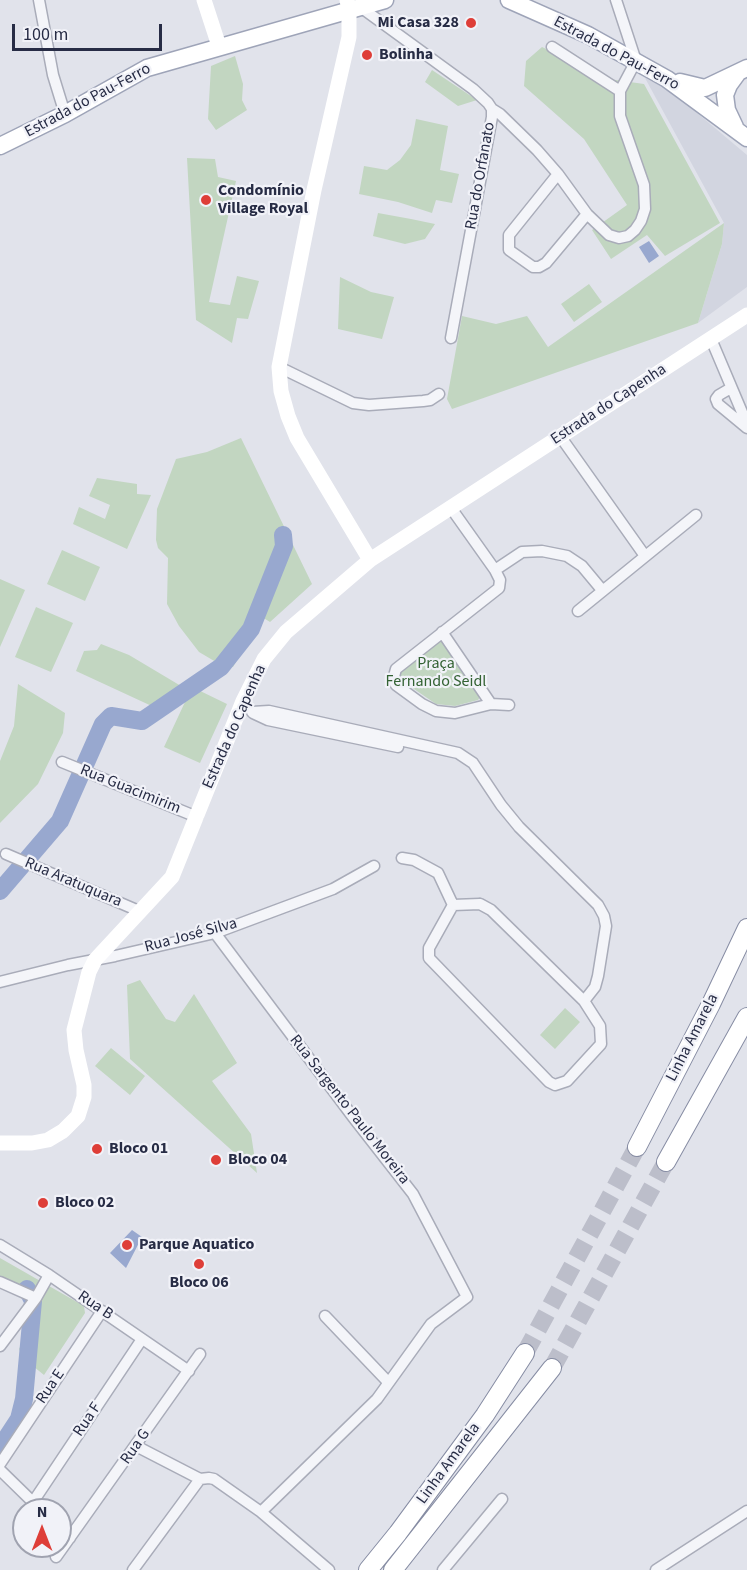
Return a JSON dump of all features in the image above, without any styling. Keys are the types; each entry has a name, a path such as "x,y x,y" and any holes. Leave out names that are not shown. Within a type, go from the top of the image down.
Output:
{"highway":[{"name":"Linha Amarela","path":"638,1147 747,928"},
{"path":"666,1162 747,1017"},
{"name":"Linha Amarela","path":"368,1570 485,1415 525,1353"},
{"name":"Linha Amarela","path":"393,1570 552,1368"},
{"path":"407,1570 447,1501"}],"main road":[{"name":"Estrada do Pau-Ferro","path":"0,146 65,114 147,68 352,5 385,0"},
{"name":"Estrada do Pau-Ferro","path":"509,0 588,35 636,61 667,79 742,135"},
{"path":"667,79 705,88 742,71"},
{"path":"742,71 729,85 725,95 727,110 742,135"}],"street":[{"path":"39,0 53,75 65,114"},
{"path":"204,0 219,46"},
{"path":"492,109 530,143 558,174 587,214 609,235 619,238 628,236 635,230 645,209 644,185 620,116 620,91 636,61 616,0"},
{"path":"352,5 349,37 314,190 279,367 281,391 297,438 370,560"},
{"name":"Rua do Orfanato","path":"352,5 473,89 492,109 451,338"},
{"path":"552,47 620,91"},
{"path":"558,174 509,235 509,250 533,267 539,267 546,263 587,214"},
{"name":"Estrada do Capenha","path":"0,1143 32,1143 48,1140 63,1131 78,1116 84,1097 84,1085 74,1030 89,972 95,960 172,877 246,711 264,659 285,632 370,560 747,315"},
{"path":"711,339 747,426"},
{"path":"279,367 353,403 369,405 423,401 430,400 439,394"},
{"path":"732,388 716,399 718,404 747,426"},
{"path":"560,436 645,556"},
{"path":"451,508 495,570 500,580 499,588 396,669 393,680 396,685 422,704 436,711 456,713 490,704 509,705"},
{"path":"578,611 696,515"},
{"path":"495,570 522,552 542,551 567,556 582,566 602,590"},
{"path":"442,632 490,704"},
{"path":"246,711 269,711 341,731 416,747 457,759 466,759 473,763 501,805 598,905 604,916 606,926 598,976 595,987 584,1001"},
{"name":"Rua Guacimirim","path":"62,762 197,817"},
{"name":"Rua Aratuquara","path":"6,854 139,912"},
{"path":"402,858 414,860 438,873 453,905"},
{"name":"Rua José Silva","path":"0,982 68,964 215,933 333,889 374,866"},
{"path":"480,904 492,910 584,1001 600,1026 601,1044 567,1081 555,1085 549,1082 429,958 429,948 453,905 480,904"},
{"name":"Rua Sargento Paulo Moreira","path":"215,933 413,1194 467,1297 431,1324 420,1342 388,1382"},
{"name":"Rua B","path":"0,1245 49,1275 189,1371"},
{"path":"0,1346 36,1298 49,1275"},
{"path":"0,1282 36,1298"},
{"name":"Rua E","path":"0,1464 102,1311"},
{"path":"261,1512 377,1400 388,1382 325,1316"},
{"name":"Rua F","path":"42,1498 142,1339"},
{"name":"Rua G","path":"72,1535 200,1354"},
{"path":"136,1446 200,1479 214,1479 261,1512 329,1570"},
{"path":"0,1470 29,1498"},
{"path":"133,1570 200,1479"},
{"path":"443,1570 501,1499"},
{"path":"656,1570 747,1511"}],"shaded area":[{"path":"645,78 671,91 747,155 747,287 698,323 722,244 724,223"}],"green space":[{"path":"542,47 609,79 644,84 720,223 665,256 647,235 611,259 592,230 627,205 584,139 524,86 526,61"},
{"path":"235,56 243,84 242,100 247,110 216,130 208,119 211,66"},
{"path":"432,70 477,100 458,106 425,82"},
{"path":"416,119 448,126 440,170 459,174 452,203 436,200 432,213 398,202 359,194 364,166 387,170 400,160 411,145"},
{"path":"187,158 215,159 218,177 236,181 209,302 230,305 237,276 259,281 248,319 237,318 232,343 196,320"},
{"path":"378,213 435,224 425,239 405,244 373,236"},
{"path":"724,223 722,244 698,323 452,409 447,399 462,316 496,324 527,316 548,347"},
{"path":"340,277 371,292 394,297 382,339 338,329"},
{"path":"589,284 602,302 574,322 561,304"},
{"path":"241,438 312,584 270,622 262,617 233,667 221,665 199,652 179,626 167,604 168,558 158,548 156,540 157,509 176,459 207,452"},
{"path":"97,478 137,484 137,494 151,495 127,549 73,524 79,507 105,519 110,505 89,496"},
{"path":"62,550 100,567 85,601 47,584"},
{"path":"0,579 25,590 0,647"},
{"path":"36,607 73,623 51,672 15,657"},
{"name":"Praça Fernando Seidl","path":"441,640 480,697 478,700 455,706 436,704 398,678 399,669"},
{"path":"101,644 129,655 181,686 156,708 76,671 84,651 97,650"},
{"path":"18,684 65,713 63,733 38,784 0,823 0,761 14,726"},
{"path":"192,687 227,704 200,763 164,747"},
{"path":"140,980 166,1019 175,1022 194,994 237,1063 212,1081 251,1134 257,1173 130,1059 127,985"},
{"path":"565,1008 580,1022 555,1049 540,1035"},
{"path":"111,1048 145,1076 130,1095 95,1066"},
{"path":"0,1258 84,1306 85,1313 44,1375 23,1358 19,1349 30,1327 31,1294 0,1277"}],"water":[{"path":"649,241 659,256 649,263 639,247"},
{"name":"Parque Aquatico","path":"132,1230 142,1237 126,1268 110,1253"}],"waterway":[{"path":"0,891 60,821 103,724 111,716 142,721 221,667 251,629 284,546 283,535"},
{"path":"0,1448 19,1419 24,1399 33,1301 27,1289"}],"tunnel":[{"path":"525,1353 637,1147"},
{"path":"552,1368 666,1162"}],"place":[{"name":"Mi Casa 328","path":"471,23"},
{"name":"Bolinha","path":"367,55"},
{"name":"Condomínio Village Royal","path":"206,200"},
{"name":"Bloco 01","path":"97,1149"},
{"name":"Bloco 04","path":"216,1160"},
{"name":"Bloco 02","path":"43,1203"},
{"name":"Parque Aquatico","path":"127,1245"},
{"name":"Bloco 06","path":"199,1264"}]}
